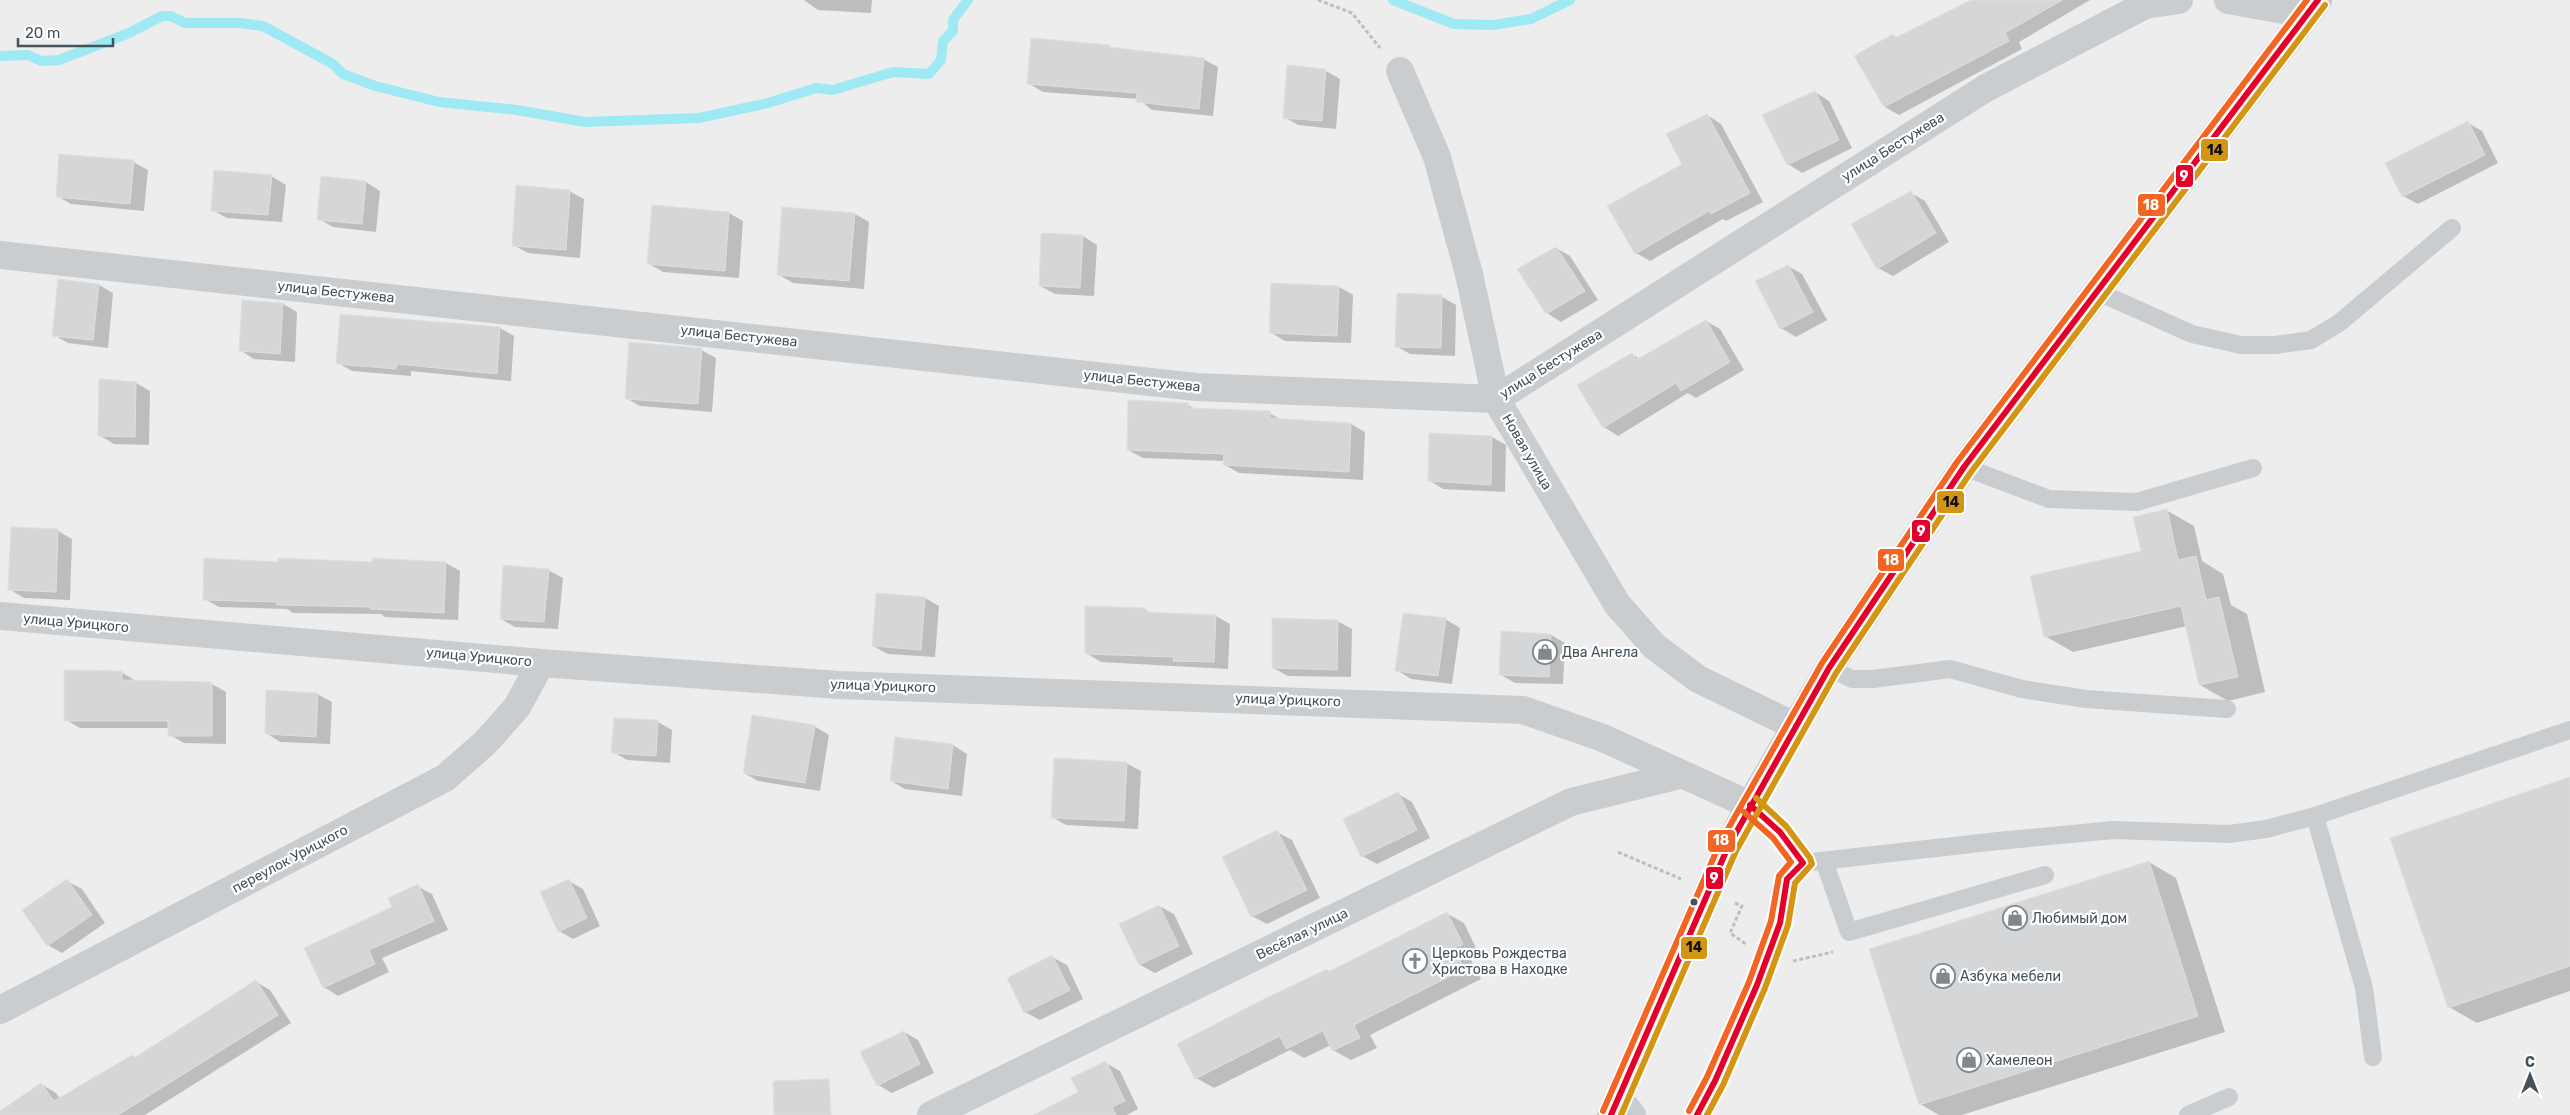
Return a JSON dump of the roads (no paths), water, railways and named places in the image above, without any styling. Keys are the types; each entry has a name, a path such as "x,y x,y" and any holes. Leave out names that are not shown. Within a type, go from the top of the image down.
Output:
{"main road":[{"path":"1620,1109 1709,891 1750,804 1829,668 1964,467 2312,7"}],"street":[{"name":"улица Бестужева","path":"0,255 1196,387 1496,399 1986,88 2145,5 2179,0"},
{"path":"2228,0 2312,7"},
{"name":"Новая улица","path":"1400,72 1437,157 1470,274 1496,399 1617,604 1654,646 1698,679 1796,726"},
{"name":"улица Урицкого","path":"0,616 541,663 839,685 1523,710 1603,738 1680,775 1750,804"},
{"name":"переулок Урицкого","path":"0,1010 445,778 486,742 517,707 541,663"},
{"name":"Весёлая улица","path":"931,1115 1571,802 1680,775"}],"lane":[{"path":"2096,291 2192,334 2241,345 2275,345 2311,340 2339,323 2452,228"},
{"path":"1964,467 2049,499 2137,502 2254,468"},
{"path":"1829,668 1852,678 1873,678 1950,669 2022,689 2068,696 2227,709"},
{"path":"1697,1115 1715,1081 1780,923 1787,879 1803,863 1998,840 2052,837 2114,830 2229,834 2266,829 2315,816 2570,730"},
{"path":"1750,804 1780,832 1803,863"},
{"path":"2315,816 2364,988 2374,1057"},
{"path":"1824,861 1849,932 2045,875"},
{"path":"2188,1115 2229,1097"}],"waterway":[{"path":"0,56 28,55 41,61 59,60 129,33 162,16 171,16 185,23 240,23 263,26 333,64 343,74 375,86 439,102 517,110 585,122 699,118 768,103 816,88 833,90 893,72 929,74 941,60 943,41 953,31 953,20 968,0"},
{"path":"1393,0 1454,24 1493,25 1531,19 1570,0"}],"place":[{"name":"Два Ангела","path":"1545,652"},
{"name":"Любимый дом","path":"2015,918"},
{"name":"Церковь Рождества Христова в Находке","path":"1415,961"},
{"name":"Азбука мебели","path":"1943,976"},
{"name":"Хамелеон","path":"1969,1060"}]}
